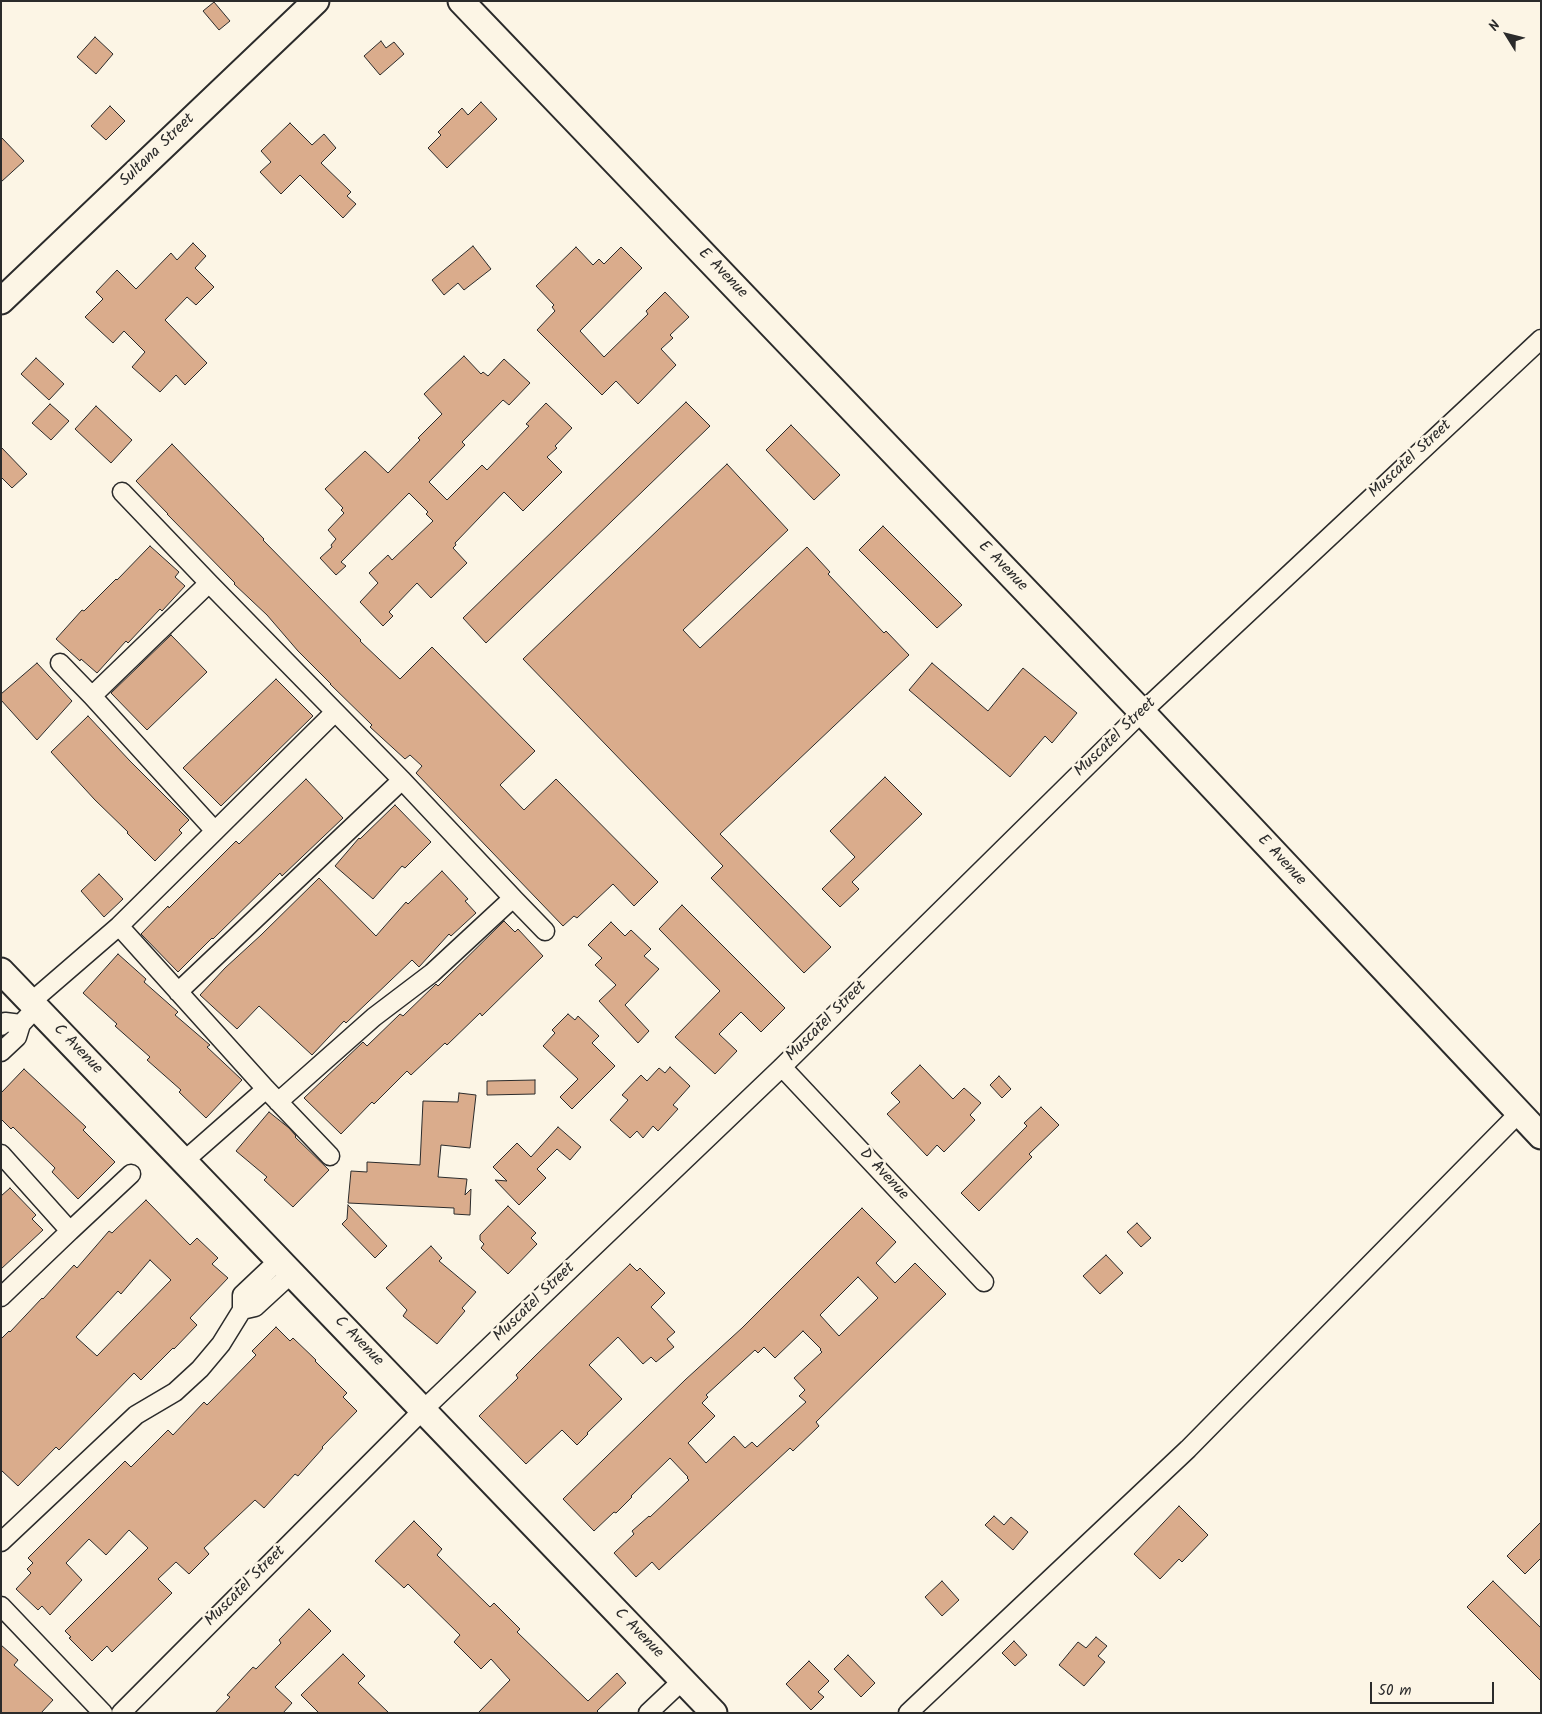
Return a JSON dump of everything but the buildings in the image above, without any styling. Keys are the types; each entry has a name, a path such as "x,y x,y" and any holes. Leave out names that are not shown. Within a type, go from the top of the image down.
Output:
{"street":[{"name":"Sultana Street","path":"1,301 316,1"},
{"name":"E Avenue","path":"461,1 1142,712 1541,1136"},
{"name":"Muscatel Street","path":"121,1713 423,1410 782,1067 1142,712 1541,338"},
{"path":"122,492 402,780 545,931"},
{"path":"92,696 208,582"},
{"path":"60,663 215,831"},
{"path":"1,1026 5,1022 29,1011 119,926 335,712"},
{"path":"178,992 402,780"},
{"path":"184,1161 432,973 512,898"},
{"path":"119,926 272,1095 330,1156"},
{"name":"C Avenue","path":"1,971 29,1011 184,1161 714,1713"},
{"path":"1,1052 17,1037 29,1011"},
{"name":"D Avenue","path":"782,1067 984,1282"},
{"path":"908,1713 1188,1449 1519,1113"},
{"path":"1,1154 70,1231"},
{"path":"1,1297 131,1174"},
{"path":"1,1542 136,1415 175,1392 200,1369 221,1344 242,1310 254,1307 286,1267"},
{"path":"1,1606 103,1713"},
{"path":"648,1713 683,1680"}]}
